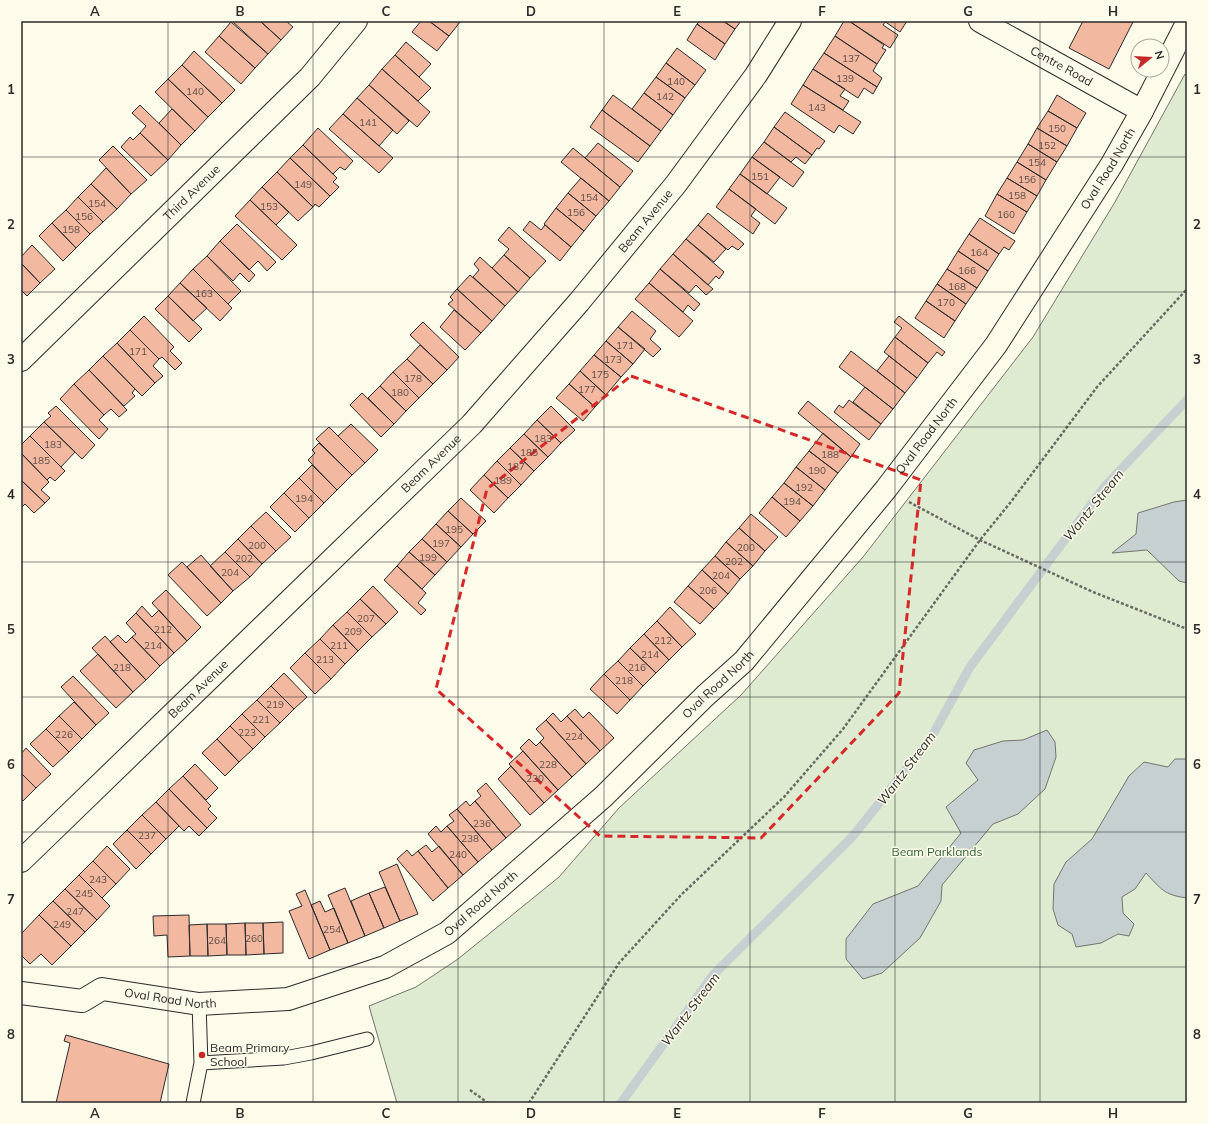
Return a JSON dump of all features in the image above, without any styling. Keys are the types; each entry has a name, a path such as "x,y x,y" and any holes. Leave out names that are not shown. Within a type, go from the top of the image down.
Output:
{"street":[{"name":"Third Avenue","path":"21,360 310,77 356,21"},
{"name":"Beam Avenue","path":"21,861 472,424 579,302 676,184 756,75 790,21"},
{"name":"Centre Road","path":"980,21 1142,111"},
{"name":"Oval Road North","path":"21,993 82,1001 102,989 199,1004 288,999 385,967 447,933 603,797 705,696 744,661 886,489 996,345 1112,164 1142,111 1187,23"}],"lane":[{"path":"193,1103 201,1064 199,1004"},
{"path":"201,1064 284,1058 367,1039"}],"path":[{"path":"529,1103 619,963 681,895 784,797 843,729 980,540 1010,503 1096,387 1187,289"},
{"path":"886,489 988,544 1093,592 1187,629"},
{"path":"470,1090 488,1103"}],"highlighted area":[{"path":"631,376 921,480 899,693 761,838 600,836 436,689 487,489"}],"green space":[{"name":"Beam Parklands","path":"1185,74 1187,75 1187,1103 397,1103 369,1006 416,987 458,959 559,877 619,808 741,695 863,557 1033,337 1115,202"}],"shaded area":[{"path":"1187,500 1187,583 1179,581 1147,550 1112,553 1136,534 1138,513 1174,502"},
{"path":"1047,730 1055,742 1056,757 1045,789 1018,814 993,824 942,885 941,901 920,938 882,973 863,979 846,959 846,939 873,904 918,886 961,833 946,807 978,780 966,763 974,750 1003,741 1023,740"},
{"path":"1175,759 1187,759 1187,898 1168,893 1146,873 1135,889 1122,897 1123,913 1134,924 1129,936 1118,934 1101,943 1076,947 1072,934 1058,925 1053,909 1054,884 1066,862 1092,839 1129,776 1144,762 1168,767"}],"building":[{"path":"232,21 260,21 281,40 268,54"},
{"path":"260,21 286,21 293,27 281,40"},
{"path":"421,21 429,21 449,36 437,51 412,32"},
{"path":"429,21 458,21 460,22 449,36"},
{"path":"700,21 723,21 735,29 725,44 697,24"},
{"path":"723,21 741,21 735,29"},
{"path":"844,21 849,21 884,45 882,48 886,50 877,64 835,36"},
{"path":"849,21 884,21 885,22 883,25 898,35 890,48"},
{"path":"884,21 907,21 900,32"},
{"path":"1083,21 1133,22 1109,69 1069,48"},
{"path":"231,22 268,54 255,68 219,36"},
{"path":"697,24 725,44 715,60 687,40"},
{"path":"219,36 255,68 241,84 205,52"},
{"path":"835,36 877,64 873,71 882,78 877,87 824,53"},
{"path":"406,42 431,64 419,77 395,55"},
{"path":"677,48 706,70 695,85 666,63"},
{"path":"194,51 235,90 222,103 182,65"},
{"path":"824,53 877,87 873,94 864,88 858,98 813,69"},
{"path":"395,55 431,88 418,101 382,69"},
{"path":"666,63 695,85 685,98 656,77"},
{"path":"182,65 222,103 208,117 168,79"},
{"path":"382,69 430,112 417,127 369,85"},
{"path":"813,69 845,89 840,96 849,101 843,110 803,85"},
{"path":"656,77 685,98 673,115 644,93"},
{"path":"168,79 208,117 195,131 155,92"},
{"path":"369,85 409,121 397,134 357,98"},
{"path":"803,85 861,122 853,134 839,125 834,133 791,104"},
{"path":"644,93 673,115 661,131 632,109"},
{"path":"613,95 661,131 650,146 602,110"},
{"path":"1057,95 1086,113 1077,128 1048,111"},
{"path":"357,98 393,130 379,146 343,114"},
{"path":"140,105 181,145 168,160 140,133 146,126 132,113"},
{"path":"172,109 195,131 181,145 159,123"},
{"path":"602,110 650,146 638,162 590,127"},
{"path":"1048,111 1077,128 1067,146 1037,128"},
{"path":"785,112 825,141 812,155 774,127"},
{"path":"343,114 393,158 379,173 329,129"},
{"path":"774,127 812,155 805,164 796,157 791,162 764,142"},
{"path":"318,128 353,161 345,170 340,167 333,174 303,145"},
{"path":"1037,128 1067,146 1057,162 1028,144"},
{"path":"140,133 168,160 151,176 121,147 130,137 133,140"},
{"path":"764,142 804,172 793,187 752,157"},
{"path":"598,143 633,171 620,187 585,158"},
{"path":"1028,144 1057,162 1046,180 1017,162"},
{"path":"303,145 337,178 333,182 339,187 330,196 290,158"},
{"path":"113,146 147,180 131,194 99,160"},
{"path":"573,148 620,187 609,201 561,162"},
{"path":"752,157 780,177 767,194 740,174"},
{"path":"290,158 330,196 319,207 315,204 313,207 277,172"},
{"path":"1017,162 1046,180 1037,196 1007,178"},
{"path":"106,168 131,194 117,209 91,184"},
{"path":"277,172 313,207 298,221 262,187"},
{"path":"740,174 787,208 775,224 729,189"},
{"path":"581,178 609,201 596,216 568,193"},
{"path":"1007,178 1037,196 1027,212 997,194"},
{"path":"91,184 117,209 103,222 78,197"},
{"path":"262,187 289,212 276,225 250,200"},
{"path":"729,189 756,209 751,216 760,223 753,234 716,207"},
{"path":"568,193 596,216 584,231 556,208"},
{"path":"997,194 1027,212 1014,234 985,216"},
{"path":"78,197 103,222 90,234 66,210"},
{"path":"250,200 297,245 282,260 235,216"},
{"path":"556,208 584,231 571,247 544,224"},
{"path":"66,210 90,234 76,248 52,223"},
{"path":"708,213 744,244 738,250 732,246 728,250 698,225"},
{"path":"980,218 1015,241 1009,250 1004,247 999,254 969,234"},
{"path":"530,221 541,230 545,225 571,247 560,261 523,230"},
{"path":"52,223 76,248 63,261 39,236"},
{"path":"237,224 276,262 267,271 258,261 249,270 220,241"},
{"path":"698,225 726,249 714,262 686,239"},
{"path":"509,227 546,261 530,278 504,255 509,249 498,240"},
{"path":"969,234 999,254 988,271 958,251"},
{"path":"686,239 724,272 719,279 716,276 708,285 673,254"},
{"path":"220,241 255,275 249,282 240,273 233,281 207,256"},
{"path":"32,245 55,269 40,283 21,263 21,257"},
{"path":"958,251 988,271 977,288 947,269"},
{"path":"673,254 713,289 706,295 696,285 689,293 660,269"},
{"path":"504,255 530,278 518,292 492,268"},
{"path":"207,256 241,291 228,304 193,269"},
{"path":"480,257 518,292 505,306 473,277 479,270 474,264"},
{"path":"21,263 40,283 27,296 21,290"},
{"path":"193,269 232,308 220,321 180,283"},
{"path":"660,269 700,304 694,311 688,305 683,312 649,283"},
{"path":"947,269 977,288 966,304 937,284"},
{"path":"470,275 505,306 492,321 457,289"},
{"path":"180,283 207,308 193,321 168,296"},
{"path":"649,283 693,321 679,337 635,299"},
{"path":"937,284 966,304 955,321 926,301"},
{"path":"457,289 492,321 481,333 448,304 453,300 450,297"},
{"path":"168,296 202,329 189,342 155,309"},
{"path":"926,301 955,321 944,338 915,318"},
{"path":"454,310 481,333 465,350 440,327"},
{"path":"632,311 656,331 650,339 661,349 653,357 618,327"},
{"path":"144,316 174,347 170,351 182,363 175,370 162,357 159,359 130,330"},
{"path":"899,316 945,352 942,356 937,352 928,363 895,337 902,328 894,322"},
{"path":"423,322 459,357 447,370 410,335"},
{"path":"618,327 645,349 633,364 606,341"},
{"path":"130,330 159,359 153,366 163,376 155,383 117,343"},
{"path":"895,337 928,363 917,378 884,352"},
{"path":"606,341 633,364 621,377 594,355"},
{"path":"117,343 155,383 142,396 103,356"},
{"path":"420,345 447,370 433,384 407,359"},
{"path":"851,351 905,393 893,409 839,367"},
{"path":"594,355 621,377 606,395 580,371"},
{"path":"103,356 135,389 132,393 135,396 124,406 89,370"},
{"path":"889,356 917,378 905,393 877,371"},
{"path":"407,359 433,384 419,398 393,372"},
{"path":"89,370 127,410 119,417 111,409 104,415 74,384"},
{"path":"580,371 606,395 595,407 569,384"},
{"path":"393,372 419,398 406,411 380,386"},
{"path":"74,384 104,415 99,420 108,429 99,439 60,399"},
{"path":"569,384 595,407 583,421 556,398"},
{"path":"380,386 406,411 394,424 368,398"},
{"path":"865,387 893,409 881,424 853,402"},
{"path":"362,393 394,424 381,437 350,405"},
{"path":"849,400 881,424 869,440 834,412 839,405 843,408"},
{"path":"808,401 860,444 851,457 798,413"},
{"path":"56,406 95,445 82,459 44,422 51,416 48,413"},
{"path":"551,406 575,430 561,443 537,420"},
{"path":"537,420 561,443 548,457 524,434"},
{"path":"44,422 75,452 61,467 30,436"},
{"path":"351,424 378,450 365,463 338,436"},
{"path":"329,427 365,463 352,475 316,439"},
{"path":"823,433 851,457 838,473 809,451"},
{"path":"524,434 548,457 534,471 510,448"},
{"path":"30,436 65,471 55,481 50,477 47,480 21,453 21,445"},
{"path":"319,443 352,475 337,490 308,460 315,453 312,450"},
{"path":"510,448 534,471 521,485 497,461"},
{"path":"809,451 838,473 825,490 796,467"},
{"path":"21,453 49,482 41,490 50,498 45,503 21,480"},
{"path":"497,461 521,485 508,498 484,475"},
{"path":"312,465 337,490 324,503 299,478"},
{"path":"796,467 825,490 813,506 784,483"},
{"path":"484,475 508,498 494,513 470,490"},
{"path":"299,478 324,503 309,518 284,493"},
{"path":"21,480 45,503 34,513 25,504 21,508"},
{"path":"784,483 813,506 800,521 772,497"},
{"path":"284,493 309,518 295,532 270,507"},
{"path":"772,497 800,521 786,537 759,513"},
{"path":"461,498 486,521 473,534 448,511"},
{"path":"448,511 473,534 461,547 436,524"},
{"path":"266,512 291,537 276,551 251,526"},
{"path":"751,514 778,537 765,551 739,528"},
{"path":"436,524 461,547 447,562 422,539"},
{"path":"251,526 276,551 262,564 238,539"},
{"path":"739,528 765,551 753,566 726,542"},
{"path":"238,539 262,564 250,577 225,552"},
{"path":"422,539 447,562 435,575 409,552"},
{"path":"726,542 753,566 740,579 715,556"},
{"path":"225,552 250,577 233,591 210,566"},
{"path":"409,552 435,575 422,589 397,566"},
{"path":"201,555 233,591 221,603 187,567"},
{"path":"715,556 740,579 728,594 702,570"},
{"path":"182,562 221,603 207,616 168,575"},
{"path":"397,566 426,593 418,603 426,610 421,615 384,580"},
{"path":"702,570 728,594 714,609 688,586"},
{"path":"373,586 398,612 386,624 360,599"},
{"path":"688,586 714,609 700,624 674,602"},
{"path":"166,590 201,627 187,641 152,603"},
{"path":"360,599 386,624 372,637 347,612"},
{"path":"142,606 152,617 159,610 187,641 174,653 136,613"},
{"path":"670,607 696,634 682,647 657,621"},
{"path":"347,612 372,637 358,651 333,625"},
{"path":"136,613 174,653 160,666 132,637 136,634 126,623"},
{"path":"657,621 682,647 669,660 644,634"},
{"path":"333,625 358,651 345,664 320,639"},
{"path":"644,634 669,660 656,673 630,648"},
{"path":"118,635 126,643 132,637 160,666 146,680 110,642"},
{"path":"105,636 146,680 133,692 92,648"},
{"path":"320,639 345,664 331,679 305,653"},
{"path":"630,648 656,673 643,686 618,661"},
{"path":"305,653 331,679 315,694 290,668"},
{"path":"98,654 133,692 116,708 80,671"},
{"path":"618,661 643,686 630,700 604,674"},
{"path":"284,673 307,697 294,709 271,686"},
{"path":"604,674 630,700 617,714 590,689"},
{"path":"73,676 109,713 96,725 61,687"},
{"path":"271,686 294,709 280,723 257,700"},
{"path":"257,700 280,723 265,737 242,714"},
{"path":"74,702 96,725 82,739 59,716"},
{"path":"575,709 583,718 589,712 614,738 600,751 567,716"},
{"path":"553,713 561,722 567,716 600,751 586,764 546,720"},
{"path":"242,714 265,737 253,749 230,726"},
{"path":"59,716 82,739 69,752 46,729"},
{"path":"546,720 586,764 572,777 540,742 544,738 536,729"},
{"path":"230,726 253,749 239,762 217,739"},
{"path":"46,729 69,752 53,767 30,744"},
{"path":"217,739 239,762 225,776 202,753"},
{"path":"529,739 536,746 540,742 572,777 558,790 520,748"},
{"path":"26,748 51,774 36,788 21,773 21,754"},
{"path":"523,751 558,790 544,803 509,764"},
{"path":"195,764 218,788 206,800 183,776"},
{"path":"511,766 544,803 530,815 498,779"},
{"path":"21,773 36,788 23,801 21,798"},
{"path":"183,776 211,806 208,809 217,818 207,828 169,789"},
{"path":"486,783 521,825 506,838 475,801 481,796 477,791"},
{"path":"169,789 207,828 199,836 189,826 184,831 156,802"},
{"path":"466,801 470,806 475,801 506,838 492,850 457,809"},
{"path":"156,802 179,826 166,839 142,815"},
{"path":"457,809 492,850 478,862 447,826 454,821 449,815"},
{"path":"142,815 166,839 151,854 127,830"},
{"path":"436,826 441,832 447,826 478,862 463,875 428,834"},
{"path":"127,830 151,854 136,869 113,844"},
{"path":"426,845 432,852 439,846 463,875 448,888 418,851"},
{"path":"107,846 130,869 116,884 93,861"},
{"path":"407,850 412,856 418,851 448,888 433,901 397,859"},
{"path":"93,861 116,884 102,898 79,875"},
{"path":"397,864 418,914 400,921 379,872"},
{"path":"79,875 110,906 97,920 65,889"},
{"path":"385,887 400,921 384,928 369,893"},
{"path":"345,888 365,936 348,943 328,895"},
{"path":"65,889 97,920 85,932 53,901"},
{"path":"305,890 330,950 309,959 289,911 302,906 296,894"},
{"path":"369,893 384,928 365,936 351,901"},
{"path":"53,901 85,932 71,946 39,915"},
{"path":"320,901 325,912 334,908 348,943 330,950 311,905"},
{"path":"39,915 71,946 52,965 41,954 30,964 21,955 21,934"},
{"path":"189,915 190,956 168,957 167,935 154,936 153,916"},
{"path":"283,922 283,953 264,954 263,923"},
{"path":"245,923 246,955 227,955 226,924"},
{"path":"245,923 263,923 264,954 246,955"},
{"path":"207,924 226,924 227,955 208,956"},
{"path":"207,924 208,956 190,956 189,925"},
{"path":"66,1035 169,1064 160,1103 56,1103 70,1043 64,1041"}],"waterway":[{"name":"Wantz Stream","path":"621,1103 713,975 853,836 931,738 970,667 1105,486 1187,400"}],"place":[{"name":"Beam Primary School","path":"202,1055"}]}
